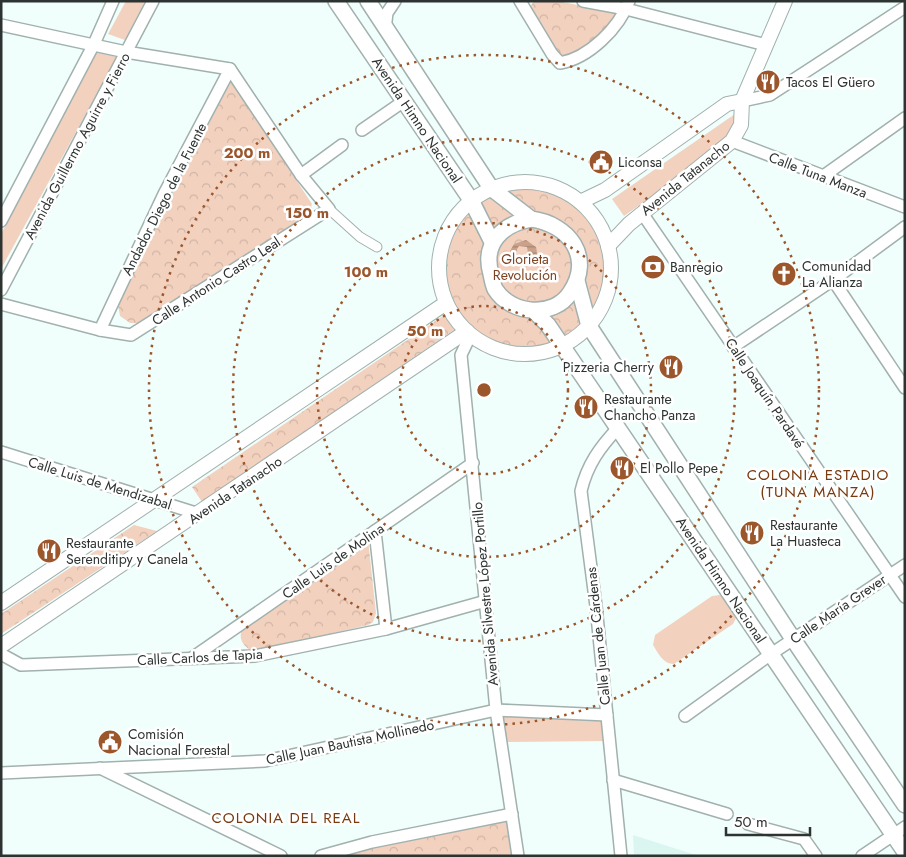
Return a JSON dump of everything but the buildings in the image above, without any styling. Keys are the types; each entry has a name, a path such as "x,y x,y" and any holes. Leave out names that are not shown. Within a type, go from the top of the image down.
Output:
{"main road":[{"name":"Avenida Himno Nacional","path":"336,1 471,200 492,242"},
{"name":"Avenida Himno Nacional","path":"368,1 491,188 531,219"},
{"path":"531,219 546,221 560,228 570,238 578,259 577,281 569,295 558,305 544,311 521,308 496,289 489,266 492,242 502,230 516,222 531,219"},
{"name":"Avenida Himno Nacional","path":"577,281 589,326 793,639 905,805"},
{"name":"Avenida Himno Nacional","path":"534,311 548,325 563,346 771,654 899,831 905,852"}],"street":[{"path":"1,221 94,44 113,1"},
{"name":"Avenida Guillermo Aguirre y Fierro","path":"1,290 153,1"},
{"path":"385,29 388,13 395,1"},
{"path":"520,1 552,54 560,63 571,61 590,49 616,26 628,5"},
{"path":"583,1 628,5 766,45"},
{"path":"742,101 785,1"},
{"path":"580,202 605,190 726,104 770,95 905,7"},
{"path":"1,25 126,52 230,69 302,175 329,209 360,237 377,246"},
{"name":"Andador Diego de la Fuente","path":"100,330 164,194 230,69"},
{"path":"362,130 404,101"},
{"name":"Avenida Tatanacho","path":"608,246 642,213 732,141 742,125 742,101"},
{"path":"822,177 905,118"},
{"name":"Calle Tuna Manza","path":"732,141 822,177 905,207"},
{"path":"302,175 342,145"},
{"path":"526,181 555,187 580,202 599,225 608,246 611,277 604,303 589,326 563,346 541,352 512,353 485,344 469,332 446,303 438,276 440,247 452,221 471,200 491,188 526,181"},
{"name":"Calle Antonio Castro Leal","path":"1,304 100,330 131,336 329,209"},
{"name":"Calle Joaquín Pardavé","path":"642,213 905,598"},
{"path":"733,347 832,280 905,227"},
{"path":"832,280 905,388"},
{"path":"1,603 446,303"},
{"name":"Avenida Tatanacho","path":"1,646 469,332"},
{"name":"Avenida Silvestre López Portillo","path":"469,332 462,355 496,710 518,856"},
{"name":"Calle Juan de Cárdenas","path":"618,428 598,450 584,476 581,491 622,856"},
{"name":"Calle Luis de Mendizabal","path":"1,452 199,514"},
{"name":"Calle Luis de Molina","path":"192,658 473,463"},
{"path":"375,532 386,629"},
{"name":"Calle María Grever","path":"685,716 771,654 905,565"},
{"name":"Calle Carlos de Tapia","path":"1,654 21,665 255,656 386,629 486,601"},
{"name":"Calle Juan Bautista Mollinedo","path":"1,773 98,767 265,761 496,710 607,715"},
{"path":"98,767 282,856"},
{"path":"613,780 727,814"},
{"path":"321,856 372,842 512,814"},
{"path":"748,824 804,839 816,856"},
{"path":"862,856 899,831"}],"shaded area":[{"path":"526,240 536,247 537,255 535,261 523,267 511,260 510,251 514,244","holes":["519,246 527,247 528,253 526,256 517,255"]},
{"path":"633,835 699,856 634,856"}],"green space":[{"path":"126,1 145,1 125,40 108,34"},
{"path":"534,1 558,1 621,14 586,47 561,57 528,10"},
{"path":"95,52 117,57 1,269 1,234"},
{"path":"231,81 312,204 308,216 143,323 130,323 120,316 117,300"},
{"path":"735,114 736,120 725,145 624,216 612,199"},
{"name":"Glorieta Revolución","path":"525,182 542,184 558,189 586,207 604,235 609,251 611,268 609,285 604,301 586,329 558,347 542,352 525,354 508,352 492,347 464,329 446,301 441,285 439,268 441,251 446,235 464,207 492,189 508,184"},
{"path":"447,313 458,327 202,502 192,487"},
{"path":"134,525 157,531 1,634 1,614"},
{"path":"368,539 376,613 373,622 368,625 261,650 250,650 245,645 241,638 242,628"},
{"path":"720,595 732,609 736,618 733,624 674,664 664,660 653,645 655,635 712,596"},
{"path":"496,710 607,715 610,741 501,742"},
{"path":"512,814 518,856 321,856"}],"place":[{"name":"Tacos El Güero","path":"768,82"},
{"name":"Liconsa","path":"601,162"},
{"name":"Banregio","path":"653,267"},
{"name":"Comunidad La Alianza","path":"784,274"},
{"name":"Pizzeria Cherry","path":"671,367"},
{"name":"Restaurante Chancho Panza","path":"586,407"},
{"name":"El Pollo Pepe","path":"622,468"},
{"name":"Restaurante La Huasteca","path":"752,533"},
{"name":"Restaurante Serenditipy y Canela","path":"49,551"},
{"name":"Comisión Nacional Forestal","path":"110,742"}],"district":[{"name":"COLONIA ESTADIO (TUNA MANZA)","path":"818,484"},
{"name":"COLONIA DEL REAL","path":"286,818"}]}
